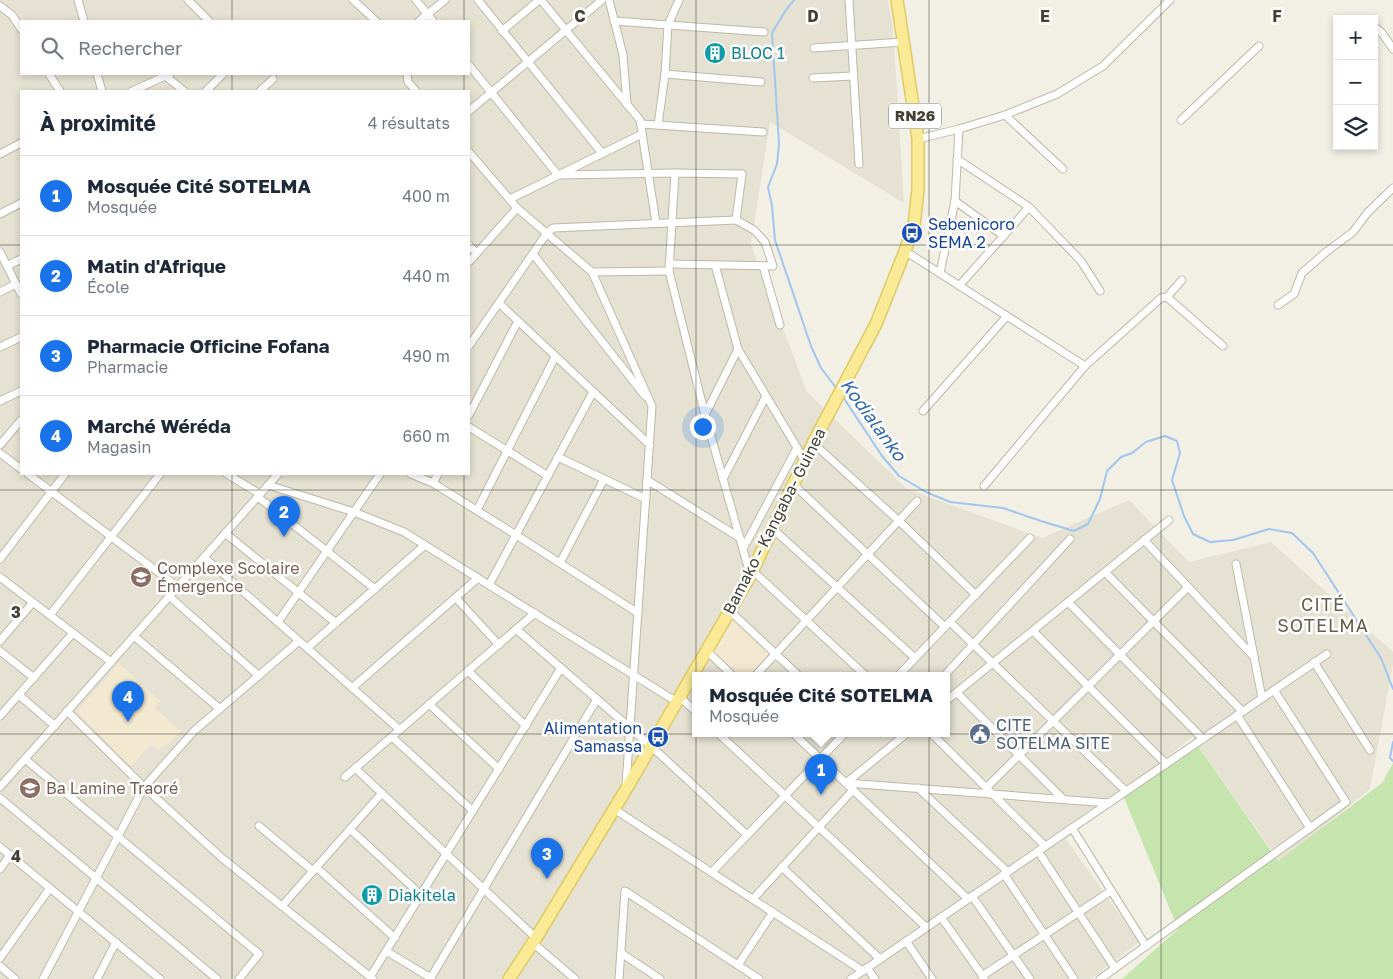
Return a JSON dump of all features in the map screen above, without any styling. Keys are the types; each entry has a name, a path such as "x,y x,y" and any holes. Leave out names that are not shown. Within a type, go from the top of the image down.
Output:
{"main road":[{"name":"Bamako - Kangaba- Guinea","path":"695,672 752,574 813,443 876,324 906,251 914,225 918,190 918,138 897,0"},
{"name":"Bamako - Kangaba- Guinea","path":"511,978 535,941 692,677"}],"street":[{"path":"78,0 84,20"},
{"path":"188,0 208,20"},
{"path":"353,0 375,20"},
{"path":"416,0 432,20"},
{"path":"420,20 445,0"},
{"path":"478,0 602,153"},
{"path":"502,31 540,0 640,120 656,223"},
{"path":"470,110 602,0"},
{"path":"609,0 624,56 627,104"},
{"path":"658,125 665,74 668,25 679,0"},
{"path":"849,0 858,164"},
{"path":"918,138 959,129 1005,115 1058,94 1104,66 1170,0"},
{"path":"0,6 12,15 20,27"},
{"path":"614,20 764,32"},
{"path":"1378,30 1393,49"},
{"path":"814,48 903,42"},
{"path":"1181,120 1259,46"},
{"path":"470,66 558,175"},
{"path":"665,74 761,82"},
{"path":"50,75 59,90"},
{"path":"97,75 102,90"},
{"path":"134,90 164,75"},
{"path":"167,75 183,90"},
{"path":"207,90 222,75"},
{"path":"407,75 408,82 414,90"},
{"path":"813,78 853,76"},
{"path":"261,90 273,79"},
{"path":"1005,115 1063,169"},
{"path":"641,124 763,132"},
{"path":"940,273 955,201 959,129"},
{"path":"510,199 642,134"},
{"path":"0,154 20,144"},
{"path":"470,153 518,208 592,272 652,406 625,791"},
{"path":"958,159 1029,207 1081,262 1100,291"},
{"path":"675,173 669,268 704,415 752,574 862,672"},
{"path":"558,175 742,174 736,220"},
{"path":"1278,305 1294,294 1302,273 1353,232 1368,212 1393,188"},
{"path":"955,201 1004,236"},
{"path":"0,214 20,204"},
{"path":"959,286 1029,207"},
{"path":"470,261 518,208"},
{"path":"470,345 547,233 553,228 736,220 754,230 765,242 773,266 715,265 592,272"},
{"path":"470,246 476,253"},
{"path":"906,251 1085,366"},
{"path":"0,252 20,292"},
{"path":"533,254 652,406"},
{"path":"7,266 20,260"},
{"path":"715,265 738,349 805,461"},
{"path":"763,266 780,325"},
{"path":"984,486 1085,366 1161,298 1168,297 1182,280"},
{"path":"0,292 16,284"},
{"path":"1168,297 1223,346"},
{"path":"498,303 650,445"},
{"path":"923,411 1007,316"},
{"path":"470,413 518,321"},
{"path":"0,347 20,337"},
{"path":"704,415 738,349"},
{"path":"477,510 555,356"},
{"path":"0,401 20,391"},
{"path":"489,585 593,392"},
{"path":"723,479 766,396"},
{"path":"0,445 20,421"},
{"path":"470,429 548,476"},
{"path":"813,443 899,521 976,595"},
{"path":"743,549 797,448"},
{"path":"0,453 20,468"},
{"path":"558,457 646,499"},
{"path":"29,475 178,587"},
{"path":"0,559 64,475"},
{"path":"50,615 159,475"},
{"path":"229,475 259,495 375,589"},
{"path":"0,787 276,475"},
{"path":"278,622 379,475"},
{"path":"413,475 433,483 477,510 638,613"},
{"path":"433,483 437,475"},
{"path":"560,563 604,479"},
{"path":"647,480 740,538"},
{"path":"268,485 354,512 404,532 633,674 679,699 692,709"},
{"path":"794,486 868,554 973,644 1126,791"},
{"path":"759,672 918,501"},
{"path":"950,698 1170,520"},
{"path":"773,529 915,658"},
{"path":"225,533 336,622"},
{"path":"902,672 1030,538"},
{"path":"948,672 1070,539"},
{"path":"1144,540 1254,657"},
{"path":"307,648 425,545"},
{"path":"204,557 400,730"},
{"path":"1236,564 1262,698"},
{"path":"1105,572 1154,621 1240,713 1310,828"},
{"path":"0,577 111,662"},
{"path":"352,688 478,578"},
{"path":"986,788 1188,587"},
{"path":"169,596 259,676"},
{"path":"456,598 498,645"},
{"path":"0,641 33,602"},
{"path":"1068,602 1202,739"},
{"path":"730,611 795,672"},
{"path":"345,777 535,613"},
{"path":"516,629 651,746 747,836"},
{"path":"1033,631 1166,764"},
{"path":"0,716 74,633"},
{"path":"134,636 220,709"},
{"path":"43,979 144,788 194,731 299,641"},
{"path":"0,650 34,678"},
{"path":"707,651 729,672"},
{"path":"851,979 1327,654"},
{"path":"1314,662 1370,750"},
{"path":"360,979 370,976 395,938 561,668"},
{"path":"468,671 526,726"},
{"path":"1100,979 1346,802 1274,690"},
{"path":"956,693 1063,799"},
{"path":"19,695 54,726"},
{"path":"386,951 430,978 597,699"},
{"path":"429,704 499,769"},
{"path":"67,711 144,788 222,858 370,976"},
{"path":"392,737 472,811"},
{"path":"722,737 926,927"},
{"path":"797,737 970,897 1030,979"},
{"path":"712,872 841,737"},
{"path":"846,783 902,737"},
{"path":"935,737 1045,846"},
{"path":"25,759 259,954 239,979"},
{"path":"355,768 484,889 575,979"},
{"path":"846,783 1109,803"},
{"path":"918,788 1006,873 1074,979"},
{"path":"753,899 853,790"},
{"path":"282,906 382,793"},
{"path":"0,798 217,979"},
{"path":"614,809 865,969 875,979"},
{"path":"259,826 315,869 395,938"},
{"path":"1072,828 1146,946"},
{"path":"350,829 421,895"},
{"path":"0,847 157,978"},
{"path":"1038,851 1115,968"},
{"path":"0,869 10,855"},
{"path":"782,867 880,959"},
{"path":"0,958 50,888"},
{"path":"619,979 625,891 759,979"},
{"path":"941,917 983,977 1013,955 1111,891"},
{"path":"738,965 773,912"},
{"path":"906,941 932,979"},
{"path":"97,979 116,942"},
{"path":"621,953 660,979"},
{"path":"0,966 14,979"}],"shaded area":[{"path":"0,0 888,0 893,29 904,203 770,122 751,244 807,392 907,489 1042,538 1129,500 1189,562 1271,542 1393,652 1393,664 1370,789 1280,862 1192,737 1066,839 1139,942 1091,979 0,979"},
{"path":"733,618 770,652 752,672 733,672 713,653"},
{"path":"119,663 160,701 155,708 181,731 168,745 166,743 158,751 151,744 131,766 77,712"}],"green space":[{"path":"1198,746 1278,861 1382,783 1393,763 1393,979 1122,979 1178,929 1123,795"}],"waterway":[{"name":"Kodialanko","path":"794,0 772,33 779,144 777,164 768,187 775,240 811,346 821,368 837,389"},
{"name":"Kodialanko","path":"843,397 882,456 899,476 926,492 950,502 1003,508 1074,531 1088,524 1100,499 1107,471 1121,457 1132,453 1146,442 1165,436 1177,441 1180,453 1172,480 1184,516 1193,534 1210,542 1233,540 1269,529 1292,533 1313,553 1381,658 1393,689"},
{"name":"Kodialanko","path":"1393,742 1390,758 1393,761"}],"place":[{"name":"BLOC 1","path":"715,53"},
{"name":"Sebenicoro SEMA 2","path":"912,233"},
{"name":"Matin d'Afrique","path":"284,537"},
{"name":"Complexe Scolaire Émergence","path":"141,577"},
{"name":"Marché Wéréda","path":"128,722"},
{"name":"CITE SOTELMA SITE","path":"980,734"},
{"name":"Alimentation Samassa","path":"658,737"},
{"name":"Ba Lamine Traoré","path":"30,788"},
{"name":"Mosquée Cité SOTELMA","path":"821,795"},
{"name":"Pharmacie Officine Fofana","path":"547,879"},
{"name":"Diakitela","path":"372,895"}],"district":[{"name":"CITÉ SOTELMA","path":"1323,615"}]}
